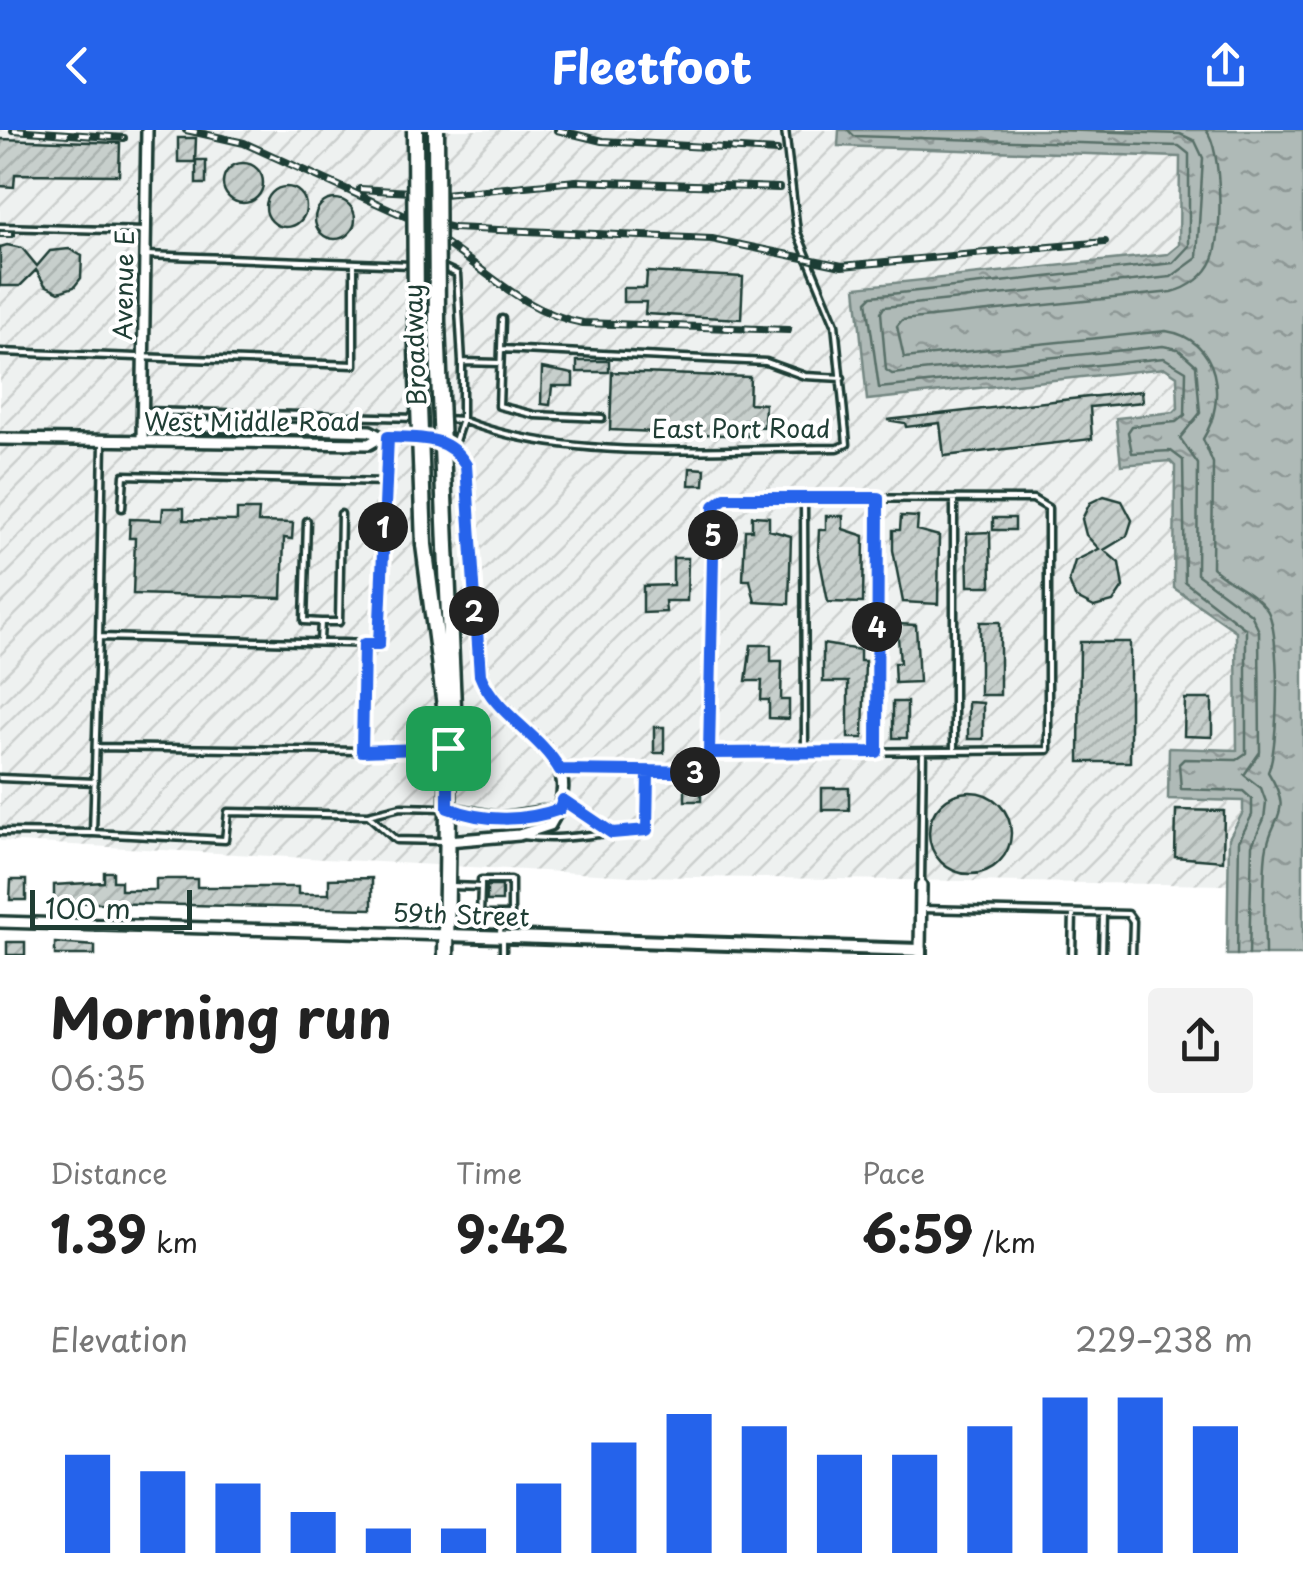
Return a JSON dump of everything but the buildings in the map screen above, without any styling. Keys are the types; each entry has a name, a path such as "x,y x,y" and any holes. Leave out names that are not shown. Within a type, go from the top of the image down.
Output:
{"main road":[{"name":"Broadway","path":"415,130 416,321 424,545 448,743 446,955"},
{"name":"Broadway","path":"436,130 437,322 454,729 448,743"}],"street":[{"name":"Avenue E","path":"142,442 147,130"},
{"name":"West Middle Road","path":"142,424 370,431 384,437"},
{"name":"West Middle Road","path":"0,439 369,444 384,437"},
{"path":"384,437 435,440 453,447 467,472 466,519 480,675 488,696 550,753 560,770 562,804 550,825 519,835 448,841"},
{"path":"448,808 501,818 562,804"},
{"path":"920,952 921,885"},
{"name":"59th Street","path":"0,922 920,952"}],"lane":[{"name":"East Port Road","path":"462,420 492,434 537,442 661,448 838,448 847,444 850,435 835,324 797,232 785,130"},
{"path":"0,227 145,231"},
{"path":"145,254 448,267 457,274 462,362 462,420 453,447"},
{"path":"0,352 354,364 354,263"},
{"path":"502,319 498,406 535,415 602,418"},
{"path":"500,349 766,362 805,376 842,378"},
{"path":"462,362 500,364"},
{"path":"142,411 422,418"},
{"path":"442,419 462,420"},
{"path":"99,636 379,644 384,437"},
{"path":"94,833 103,441"},
{"path":"122,508 124,474 385,482"},
{"path":"560,770 709,772 709,753 714,506 725,498 1033,499 1048,508 1048,750 709,753"},
{"path":"804,498 805,752"},
{"path":"877,752 878,498"},
{"path":"954,499 954,751"},
{"path":"307,521 304,621 339,622 341,514"},
{"path":"320,642 321,622"},
{"path":"362,751 364,644"},
{"path":"96,747 362,751 448,743"},
{"path":"921,885 924,752"},
{"path":"519,835 561,838 647,830 648,772"},
{"path":"0,778 95,782"},
{"path":"562,804 612,833"},
{"path":"0,832 226,840 228,812 368,816 401,807 448,808"},
{"path":"368,816 396,840 448,841"},
{"path":"480,880 511,880 511,915 480,914 480,886 480,880"},
{"path":"448,886 480,886"},
{"path":"920,909 1128,914 1133,921 1132,955"},
{"path":"1072,955 1073,913"},
{"path":"501,914 503,955"},
{"path":"1102,955 1103,914"}],"shaded area":[{"path":"0,130 839,130 839,146 1180,156 1179,245 1168,254 857,287 1165,368 1178,376 1178,408 1174,413 1117,418 1175,466 1174,588 1236,631 1237,751 1169,749 1243,801 1243,812 1229,838 1228,885 633,876 0,841"}],"water":[{"path":"839,130 1303,130 1303,955 1227,955 1229,838 1243,812 1243,801 1168,799 1169,748 1237,750 1236,631 1174,588 1175,466 1170,461 1121,465 1116,418 1174,412 1178,408 1177,376 1165,368 867,400 856,287 1168,254 1179,245 1180,157 838,146"}],"railway":[{"path":"13,130 124,138"},
{"path":"186,130 244,143 407,217 453,228 712,239 842,266 1105,242"},
{"path":"557,130 602,141 777,151"},
{"path":"360,189 444,194 576,181 779,188"},
{"path":"421,228 517,296 559,317 583,323 788,330"},
{"path":"0,234 12,234"}],"route":[{"path":"448,748 362,751 364,644 379,644 388,437 435,440 453,447 466,465 466,519 480,675 488,696 550,753 560,770 709,772 709,753 877,752 878,498 725,498 714,506 709,753 709,772 648,772 647,830 612,833 563,800 560,809 522,818 482,818 448,808 448,748"}]}
